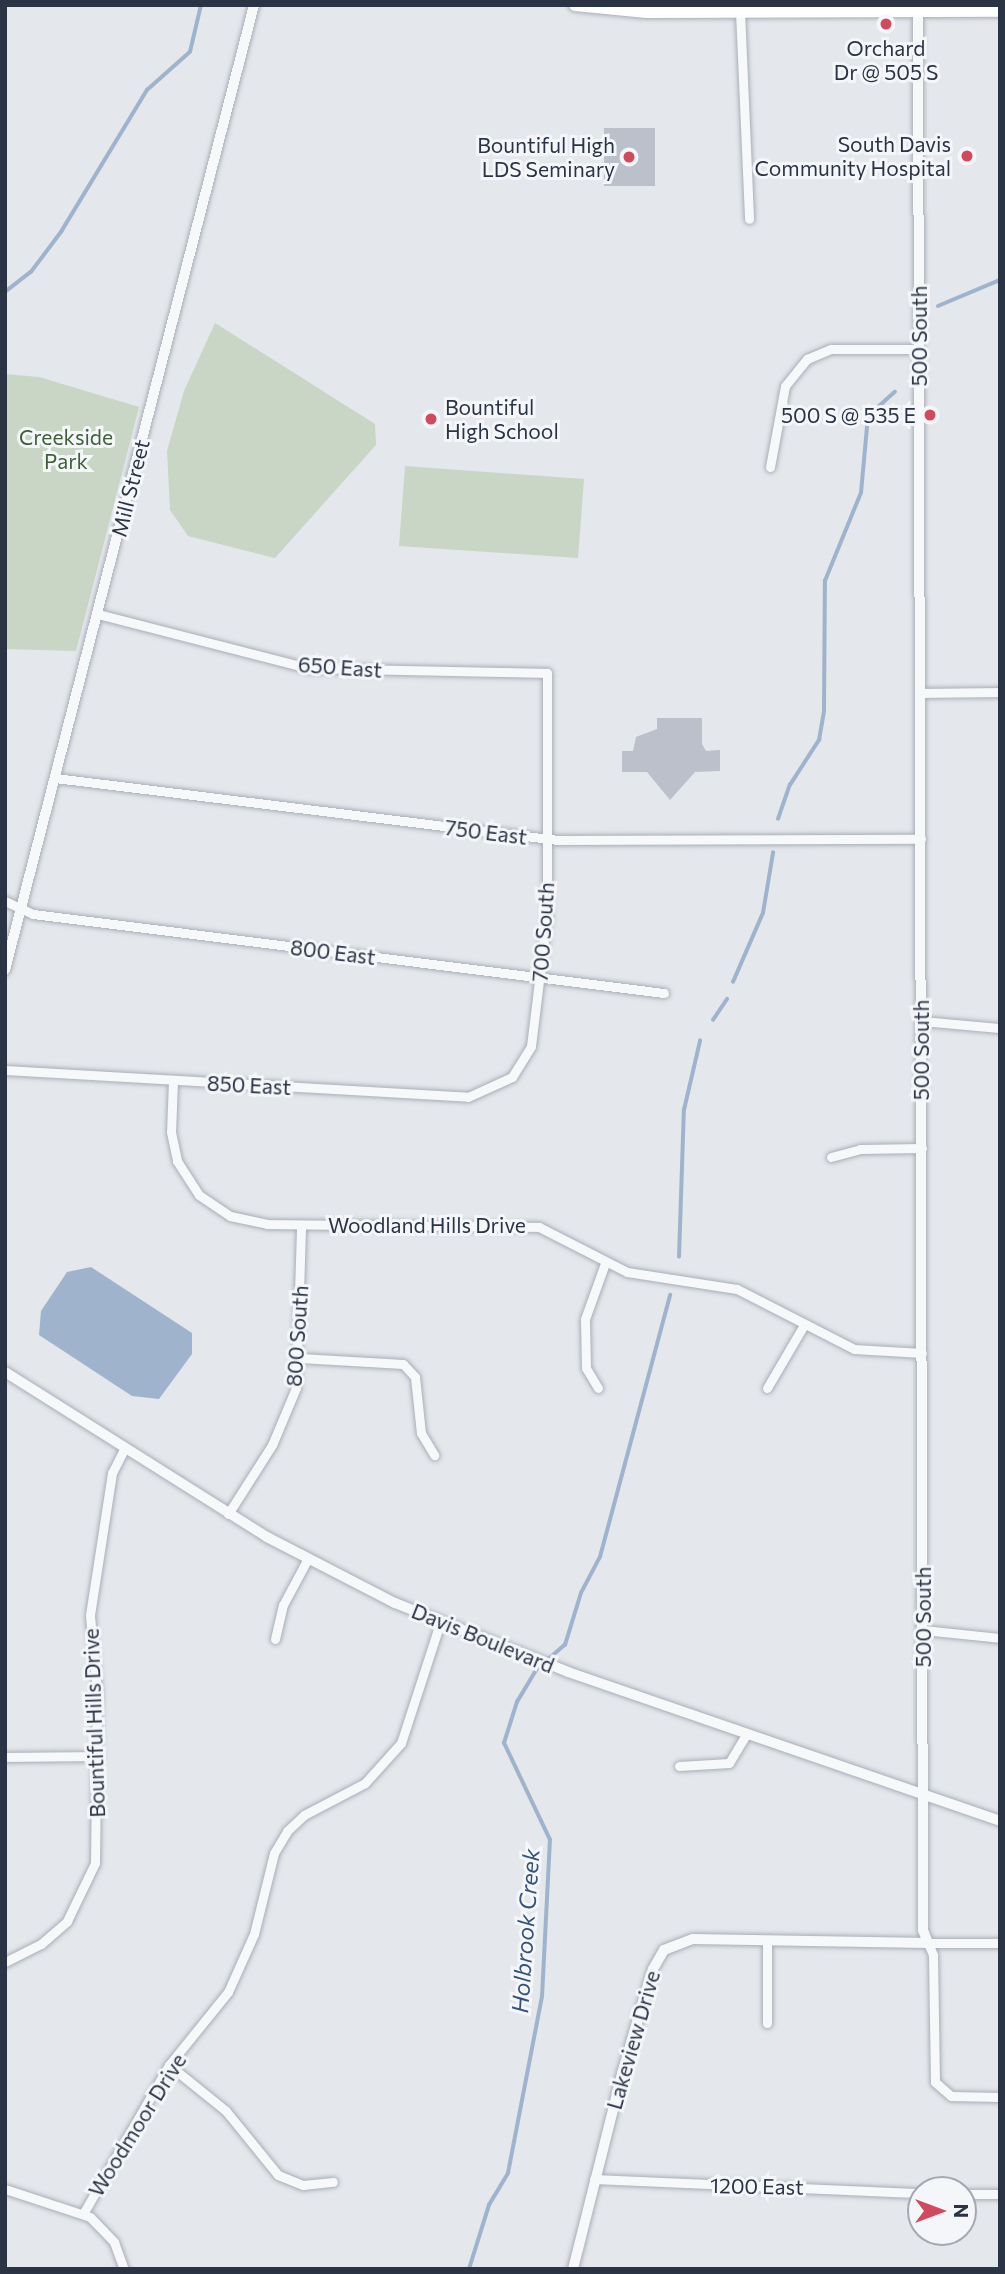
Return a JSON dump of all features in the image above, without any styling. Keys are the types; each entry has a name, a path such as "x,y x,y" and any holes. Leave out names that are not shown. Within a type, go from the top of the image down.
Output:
{"main road":[{"path":"575,5 740,11 918,8 1000,10"}],"street":[{"name":"Mill Street","path":"5,970 254,5"},
{"name":"500 South","path":"918,8 923,1930 933,1955 933,2072 941,2091 956,2097 1000,2097"},
{"path":"740,11 749,219"},
{"path":"770,467 785,386 807,359 831,349 919,349"},
{"name":"650 East","path":"97,614 308,668 547,673"},
{"name":"700 South","path":"491,1091 512,1077 526,1057 540,977 547,839 547,673"},
{"path":"920,693 1000,692"},
{"name":"750 East","path":"55,778 547,839 921,839"},
{"name":"800 East","path":"5,901 21,908 664,993"},
{"path":"921,1021 1000,1028"},
{"name":"850 East","path":"5,1070 459,1097 491,1091"},
{"name":"Woodland Hills Drive","path":"173,1081 172,1142 192,1188 230,1216 301,1225 529,1225 559,1234 605,1263 639,1274 723,1284 853,1349 922,1353"},
{"path":"831,1157 860,1149 922,1148"},
{"name":"800 South","path":"228,1514 283,1424 300,1358 301,1225"},
{"path":"598,1388 586,1368 584,1319 605,1263"},
{"path":"766,1388 804,1325"},
{"path":"300,1358 403,1364 415,1377 421,1433 434,1455"},
{"name":"Davis Boulevard","path":"5,1372 228,1514 307,1560 440,1623 649,1701 1000,1821"},
{"name":"Bountiful Hills Drive","path":"5,1962 50,1937 85,1892 97,1854 98,1756 91,1605 112,1473 125,1447"},
{"path":"275,1639 283,1605 307,1560"},
{"name":"Woodmoor Drive","path":"84,2212 169,2065 208,2020 239,1971 274,1853 287,1831 304,1815 365,1783 401,1743 440,1623"},
{"path":"923,1630 1000,1638"},
{"path":"679,1766 729,1763 746,1735"},
{"path":"5,1756 98,1756"},
{"name":"Lakeview Drive","path":"573,2269 594,2179 659,1956 687,1940 928,1943"},
{"path":"767,1940 767,2023"},
{"path":"928,1943 1000,1943"},
{"path":"169,2065 226,2111 278,2175 303,2185 333,2182"},
{"name":"1200 East","path":"594,2179 907,2192"},
{"path":"5,2189 84,2212 109,2234 124,2269"},
{"path":"977,2194 1000,2194"}],"green space":[{"path":"215,323 375,424 376,445 275,558 188,536 170,510 167,451 184,391"},
{"name":"Creekside Park","path":"5,374 39,377 139,407 76,651 5,649"},
{"path":"405,466 584,479 578,558 399,546"}],"water":[{"path":"91,1267 192,1333 192,1354 159,1399 132,1396 39,1335 41,1311 67,1272"}],"building":[{"name":"Bountiful High LDS Seminary","path":"604,128 655,128 655,186 604,186"},
{"path":"657,718 702,718 702,744 706,751 720,750 720,771 695,772 670,800 647,772 622,772 622,751 633,751 636,737 657,729"}],"waterway":[{"path":"5,292 31,272 61,232 147,90 190,52 201,5"},
{"name":"Holbrook Creek","path":"938,306 1000,280"},
{"name":"Holbrook Creek","path":"778,819 790,785 819,740 824,711 825,581 861,493 868,416 895,392"},
{"name":"Holbrook Creek","path":"733,982 763,913 773,853"},
{"path":"713,1020 727,999"},
{"name":"Holbrook Creek","path":"679,1257 684,1110 700,1041"},
{"name":"Holbrook Creek","path":"469,2269 489,2205 508,2173 542,1997 550,1840 504,1743 517,1702 537,1669 565,1645 581,1593 600,1557 670,1295"}],"place":[{"name":"Orchard Dr @ 505 S","path":"886,24"},
{"name":"South Davis Community Hospital","path":"967,156"},
{"name":"Bountiful High LDS Seminary","path":"629,157"},
{"name":"500 S @ 535 E","path":"930,415"},
{"name":"Bountiful High School","path":"431,419"}]}
